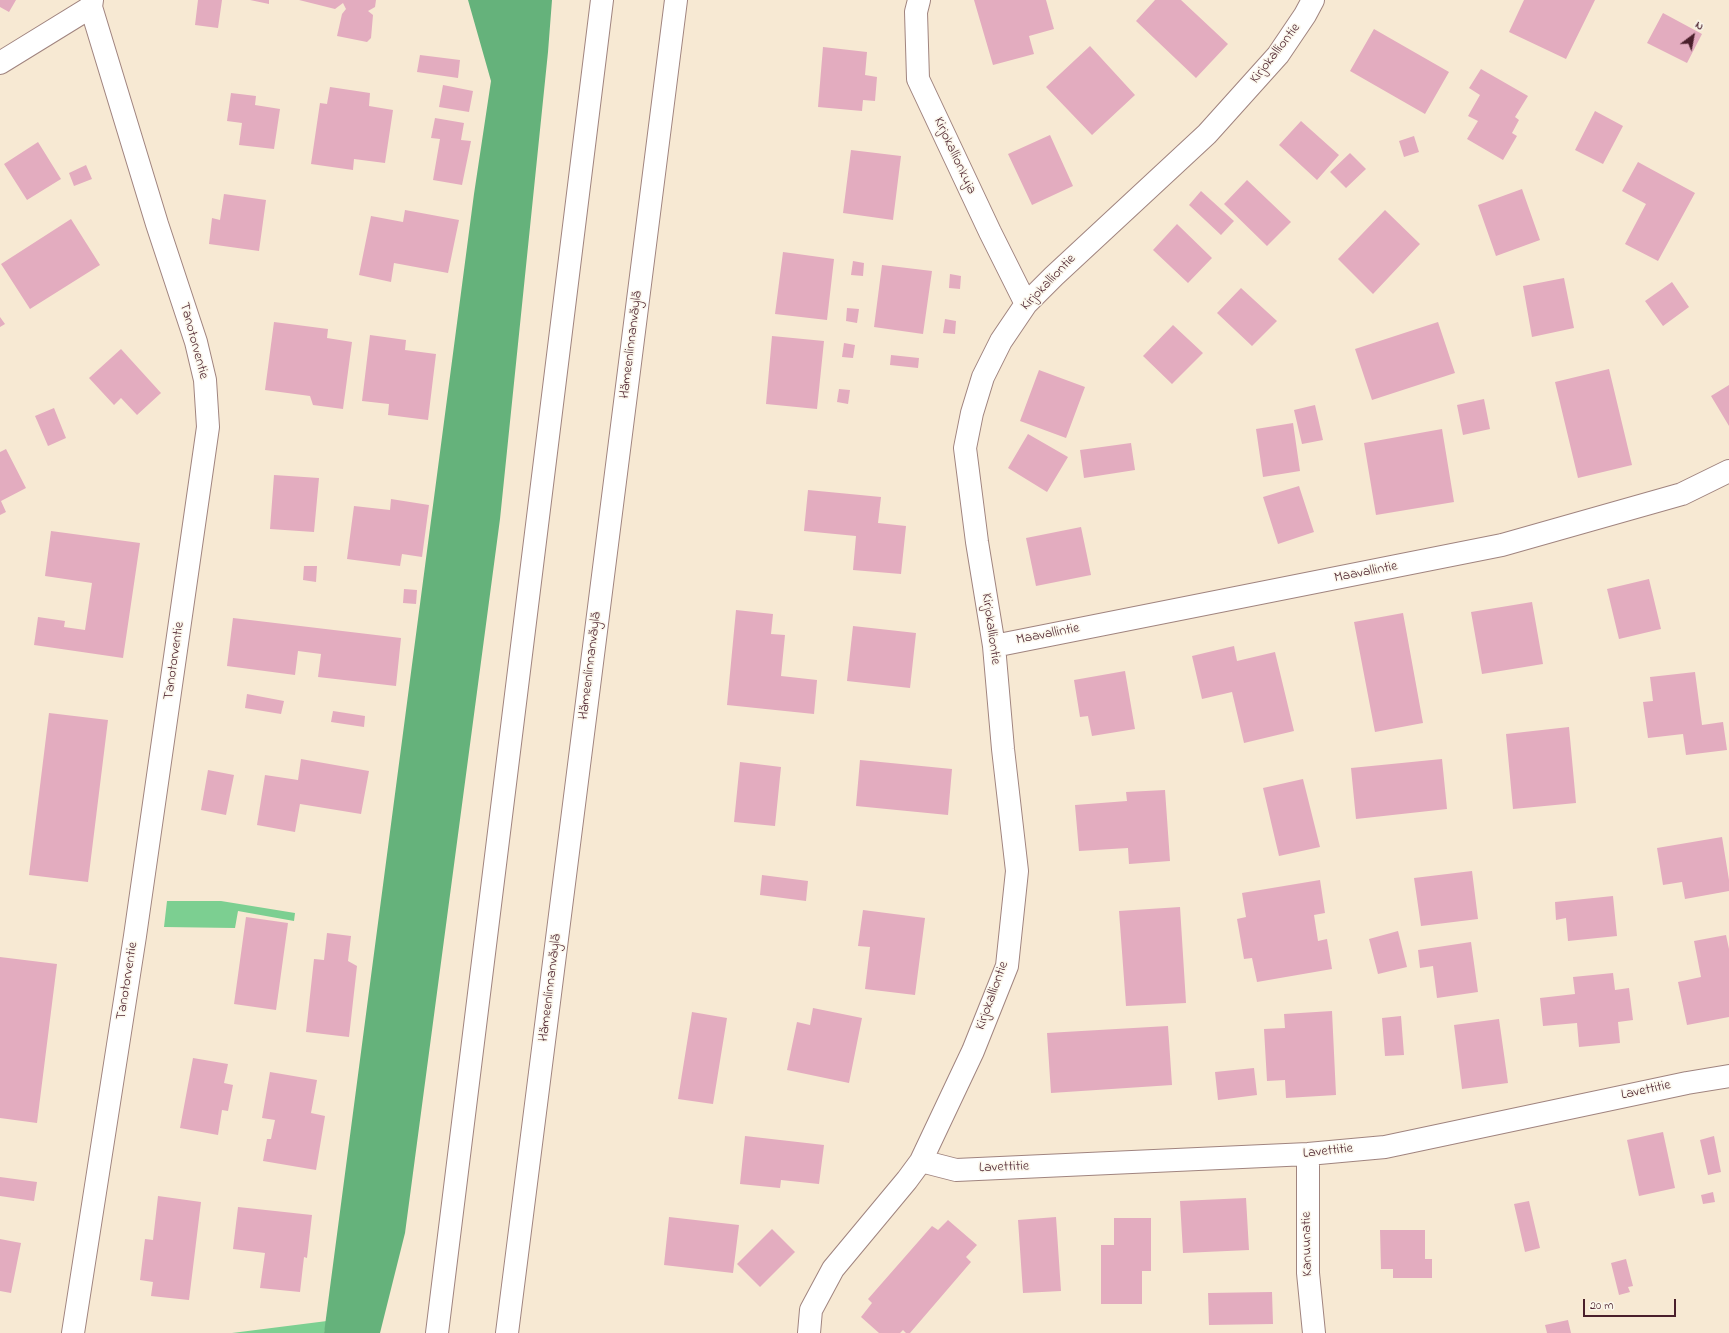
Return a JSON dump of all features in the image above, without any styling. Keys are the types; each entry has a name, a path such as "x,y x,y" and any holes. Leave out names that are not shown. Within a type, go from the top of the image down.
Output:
{"main road":[{"path":"437,1333 602,0"},
{"name":"Hämeenlinnanväylä","path":"507,1333 676,0"},
{"name":"Kirjokallionkuja","path":"919,0 916,12 918,79 990,232 1026,304"},
{"name":"Kirjokalliontie","path":"809,1333 811,1310 832,1269 907,1180 921,1161 973,1051 1007,966 1017,871 1003,749 994,646 977,542 965,448 972,413 983,377 1001,341 1026,304 1212,128 1278,54 1305,15 1313,0"},
{"path":"0,63 92,4"},
{"name":"Tanotorventie","path":"73,1333 136,929 208,427 205,380 196,342 157,224 92,4"},
{"name":"Maavallintie","path":"994,646 1502,545 1682,494 1729,471"},
{"name":"Lavettitie","path":"921,1161 956,1170 1308,1154 1384,1147 1687,1082 1729,1076"},
{"name":"Kanuunatie","path":"1308,1154 1308,1273 1314,1333"}],"green space":[{"path":"468,0 552,0 548,52 500,519 405,1233 380,1333 324,1333 474,194 491,81"},
{"path":"167,901 221,901 295,913 294,921 238,911 235,928 164,927"},
{"path":"327,1321 324,1333 232,1333"}],"building":[{"path":"0,0 16,0 9,12 0,7"},
{"path":"198,0 222,0 218,28 195,25"},
{"path":"250,0 269,0 269,4"},
{"path":"299,0 376,0 375,7 368,11 373,15 371,38 367,42 337,36 342,14 346,9 343,3 335,9"},
{"path":"974,0 1046,0 1054,29 1029,36 1034,54 993,65"},
{"path":"1155,0 1181,0 1228,44 1196,78 1136,21"},
{"path":"1524,0 1595,0 1566,59 1509,32"},
{"path":"1663,13 1702,34 1687,63 1647,43"},
{"path":"1374,29 1449,72 1425,114 1350,71"},
{"path":"1090,46 1135,95 1092,135 1046,87"},
{"path":"823,47 867,52 865,75 877,77 875,101 863,100 862,111 818,107"},
{"path":"420,55 460,60 458,78 417,72"},
{"path":"1481,69 1528,96 1515,117 1519,120 1512,133 1517,136 1503,160 1467,139 1478,121 1468,116 1480,95 1469,88"},
{"path":"443,85 473,91 469,112 439,107"},
{"path":"330,87 370,93 369,106 393,110 385,163 354,159 353,170 311,164 320,103 327,104"},
{"path":"231,93 256,96 255,105 280,109 274,149 239,145 242,123 227,121"},
{"path":"1595,111 1623,126 1603,164 1575,150"},
{"path":"435,118 464,123 461,140 471,141 462,185 433,180 440,139 431,138"},
{"path":"1301,121 1339,155 1317,180 1279,145"},
{"path":"1050,135 1073,186 1032,205 1008,154"},
{"path":"1414,136 1419,152 1404,157 1399,141"},
{"path":"38,142 61,179 27,200 4,164"},
{"path":"851,150 901,156 893,220 843,213"},
{"path":"1350,153 1366,169 1346,188 1330,172"},
{"path":"1638,162 1695,193 1658,261 1625,244 1646,204 1622,191"},
{"path":"86,165 92,179 74,186 69,173"},
{"path":"1247,180 1291,222 1267,246 1224,204"},
{"path":"1522,189 1540,240 1496,256 1478,205"},
{"path":"1201,191 1234,221 1221,235 1189,205"},
{"path":"224,194 266,200 259,251 209,244 212,218 220,220"},
{"path":"405,210 459,220 448,273 394,263 391,282 359,275 371,216 403,222"},
{"path":"1385,210 1420,244 1373,294 1338,259"},
{"path":"71,219 100,265 30,309 1,264"},
{"path":"1177,224 1212,258 1188,283 1153,250"},
{"path":"783,252 834,259 827,320 775,314"},
{"path":"853,261 864,263 863,276 851,275"},
{"path":"882,265 932,271 923,334 874,327"},
{"path":"950,274 961,276 960,289 949,288"},
{"path":"1564,278 1574,328 1532,337 1523,286"},
{"path":"1672,282 1689,307 1663,326 1645,301"},
{"path":"1241,288 1277,321 1252,346 1217,313"},
{"path":"847,308 859,309 857,323 846,321"},
{"path":"0,317 5,324 0,327"},
{"path":"945,319 956,321 955,334 943,333"},
{"path":"274,322 328,329 327,338 352,342 343,409 313,405 310,396 265,390"},
{"path":"1438,322 1455,373 1372,400 1355,349"},
{"path":"1173,325 1203,353 1172,384 1143,356"},
{"path":"370,335 406,340 405,350 436,354 428,420 388,415 389,404 362,401"},
{"path":"772,336 824,341 817,409 766,404"},
{"path":"844,343 855,345 853,358 842,357"},
{"path":"121,349 161,393 137,415 121,398 114,405 89,378"},
{"path":"891,355 919,358 918,368 890,365"},
{"path":"1609,369 1632,465 1578,478 1555,382"},
{"path":"1039,370 1085,387 1066,438 1020,421"},
{"path":"1729,385 1729,426 1711,396"},
{"path":"839,389 850,390 848,404 837,402"},
{"path":"1484,399 1490,429 1463,435 1457,405"},
{"path":"1315,405 1323,440 1302,444 1294,410"},
{"path":"54,408 66,438 48,446 35,416"},
{"path":"1293,423 1300,471 1263,477 1256,429"},
{"path":"1442,429 1454,502 1376,515 1364,443"},
{"path":"1028,434 1068,457 1047,492 1008,468"},
{"path":"1131,443 1135,470 1084,478 1080,450"},
{"path":"6,449 26,488 1,501 6,512 0,515 0,452"},
{"path":"274,475 319,478 314,532 270,529"},
{"path":"1299,486 1314,532 1278,544 1263,497"},
{"path":"808,490 881,497 878,523 906,526 901,574 853,570 856,536 804,531"},
{"path":"391,499 429,505 422,557 402,554 400,566 347,559 354,506 390,510"},
{"path":"1081,527 1091,575 1036,586 1026,538"},
{"path":"51,531 140,543 123,658 34,645 38,617 65,621 64,627 85,630 92,583 45,576"},
{"path":"304,566 317,566 316,582 303,580"},
{"path":"1649,579 1661,629 1619,639 1607,589"},
{"path":"404,589 417,590 416,604 403,603"},
{"path":"1532,602 1543,664 1482,674 1471,612"},
{"path":"736,610 773,614 771,634 785,635 781,676 817,680 814,714 727,705"},
{"path":"1403,613 1423,723 1375,732 1354,622"},
{"path":"233,618 401,638 396,686 318,677 321,654 298,651 295,675 227,666"},
{"path":"853,626 916,633 910,688 847,681"},
{"path":"1234,646 1237,661 1275,652 1294,731 1244,743 1232,692 1202,699 1192,656"},
{"path":"1125,671 1135,729 1092,736 1088,716 1080,717 1074,680"},
{"path":"1695,672 1702,725 1723,722 1727,750 1686,755 1683,734 1648,738 1643,702 1653,701 1650,677"},
{"path":"247,694 284,701 281,714 245,708"},
{"path":"333,711 365,716 364,727 331,722"},
{"path":"49,713 108,720 88,882 29,875"},
{"path":"1569,727 1576,803 1513,809 1506,734"},
{"path":"301,759 369,771 361,814 300,804 295,832 257,825 265,775 298,780"},
{"path":"1442,759 1447,809 1356,819 1351,768"},
{"path":"860,760 952,769 948,815 856,806"},
{"path":"740,762 781,767 775,826 734,822"},
{"path":"208,770 234,775 226,815 201,810"},
{"path":"1303,779 1320,847 1279,856 1263,788"},
{"path":"1165,790 1170,861 1129,864 1128,848 1079,851 1075,805 1127,801 1126,792"},
{"path":"1722,837 1729,880 1729,891 1685,899 1682,882 1663,885 1657,848"},
{"path":"1472,871 1478,919 1421,926 1414,878"},
{"path":"762,875 808,881 806,901 760,895"},
{"path":"1320,880 1325,913 1314,915 1318,941 1327,939 1332,969 1257,982 1252,958 1244,959 1237,919 1246,917 1242,893"},
{"path":"1613,896 1617,936 1568,941 1566,918 1556,920 1555,902"},
{"path":"1180,907 1186,1003 1126,1006 1119,911"},
{"path":"863,910 925,918 915,995 865,989 870,947 858,946"},
{"path":"246,917 288,923 276,1010 234,1004"},
{"path":"1398,931 1407,967 1378,974 1369,939"},
{"path":"327,933 351,936 348,961 357,966 349,1037 306,1032 314,959 324,960"},
{"path":"1726,935 1729,949 1729,1017 1687,1025 1678,982 1701,977 1694,941"},
{"path":"1471,942 1478,992 1437,998 1433,966 1420,968 1418,950"},
{"path":"0,957 57,964 37,1123 0,1118"},
{"path":"1613,973 1615,990 1629,988 1633,1020 1618,1022 1620,1043 1579,1047 1577,1023 1543,1026 1540,998 1575,994 1573,977"},
{"path":"813,1008 862,1018 849,1083 787,1070 797,1022 810,1025"},
{"path":"1332,1011 1336,1095 1286,1098 1285,1080 1267,1081 1264,1029 1285,1028 1284,1014"},
{"path":"692,1012 727,1018 713,1104 678,1099"},
{"path":"1401,1016 1404,1055 1385,1056 1382,1018"},
{"path":"1499,1019 1508,1083 1462,1089 1454,1025"},
{"path":"1168,1026 1172,1085 1051,1093 1047,1033"},
{"path":"193,1058 228,1064 224,1083 233,1085 228,1111 222,1110 218,1135 180,1128"},
{"path":"1254,1068 1257,1095 1218,1100 1215,1072"},
{"path":"270,1072 317,1080 311,1113 325,1116 316,1170 263,1161 267,1139 271,1139 275,1120 262,1118"},
{"path":"1663,1132 1675,1188 1639,1196 1627,1140"},
{"path":"745,1136 824,1145 819,1184 781,1180 780,1188 740,1184"},
{"path":"1714,1136 1721,1172 1708,1175 1700,1140"},
{"path":"0,1177 37,1182 34,1201 0,1196"},
{"path":"1713,1192 1715,1202 1703,1204 1701,1195"},
{"path":"158,1196 201,1202 189,1300 151,1296 153,1282 140,1280 145,1239 153,1240"},
{"path":"1246,1198 1249,1250 1183,1253 1180,1201"},
{"path":"1529,1201 1540,1248 1525,1252 1514,1204"},
{"path":"238,1207 312,1215 307,1258 304,1257 300,1292 260,1288 265,1253 233,1249"},
{"path":"669,1217 739,1225 733,1273 664,1265"},
{"path":"1056,1217 1061,1291 1023,1293 1018,1220"},
{"path":"1114,1218 1151,1218 1151,1271 1142,1271 1142,1304 1101,1304 1101,1245 1114,1245"},
{"path":"948,1220 977,1245 966,1257 971,1262 910,1333 906,1333 903,1330 900,1333 879,1333 861,1317 872,1303 868,1299 932,1226 938,1230"},
{"path":"772,1229 795,1252 760,1287 737,1264"},
{"path":"1380,1230 1425,1230 1425,1259 1432,1259 1432,1278 1393,1278 1393,1269 1381,1269"},
{"path":"0,1239 21,1243 11,1293 0,1291"},
{"path":"1626,1259 1633,1286 1628,1287 1630,1292 1619,1295 1611,1263"},
{"path":"1272,1292 1273,1324 1209,1325 1208,1293"},
{"path":"1568,1320 1571,1333 1547,1333 1545,1325"}]}
